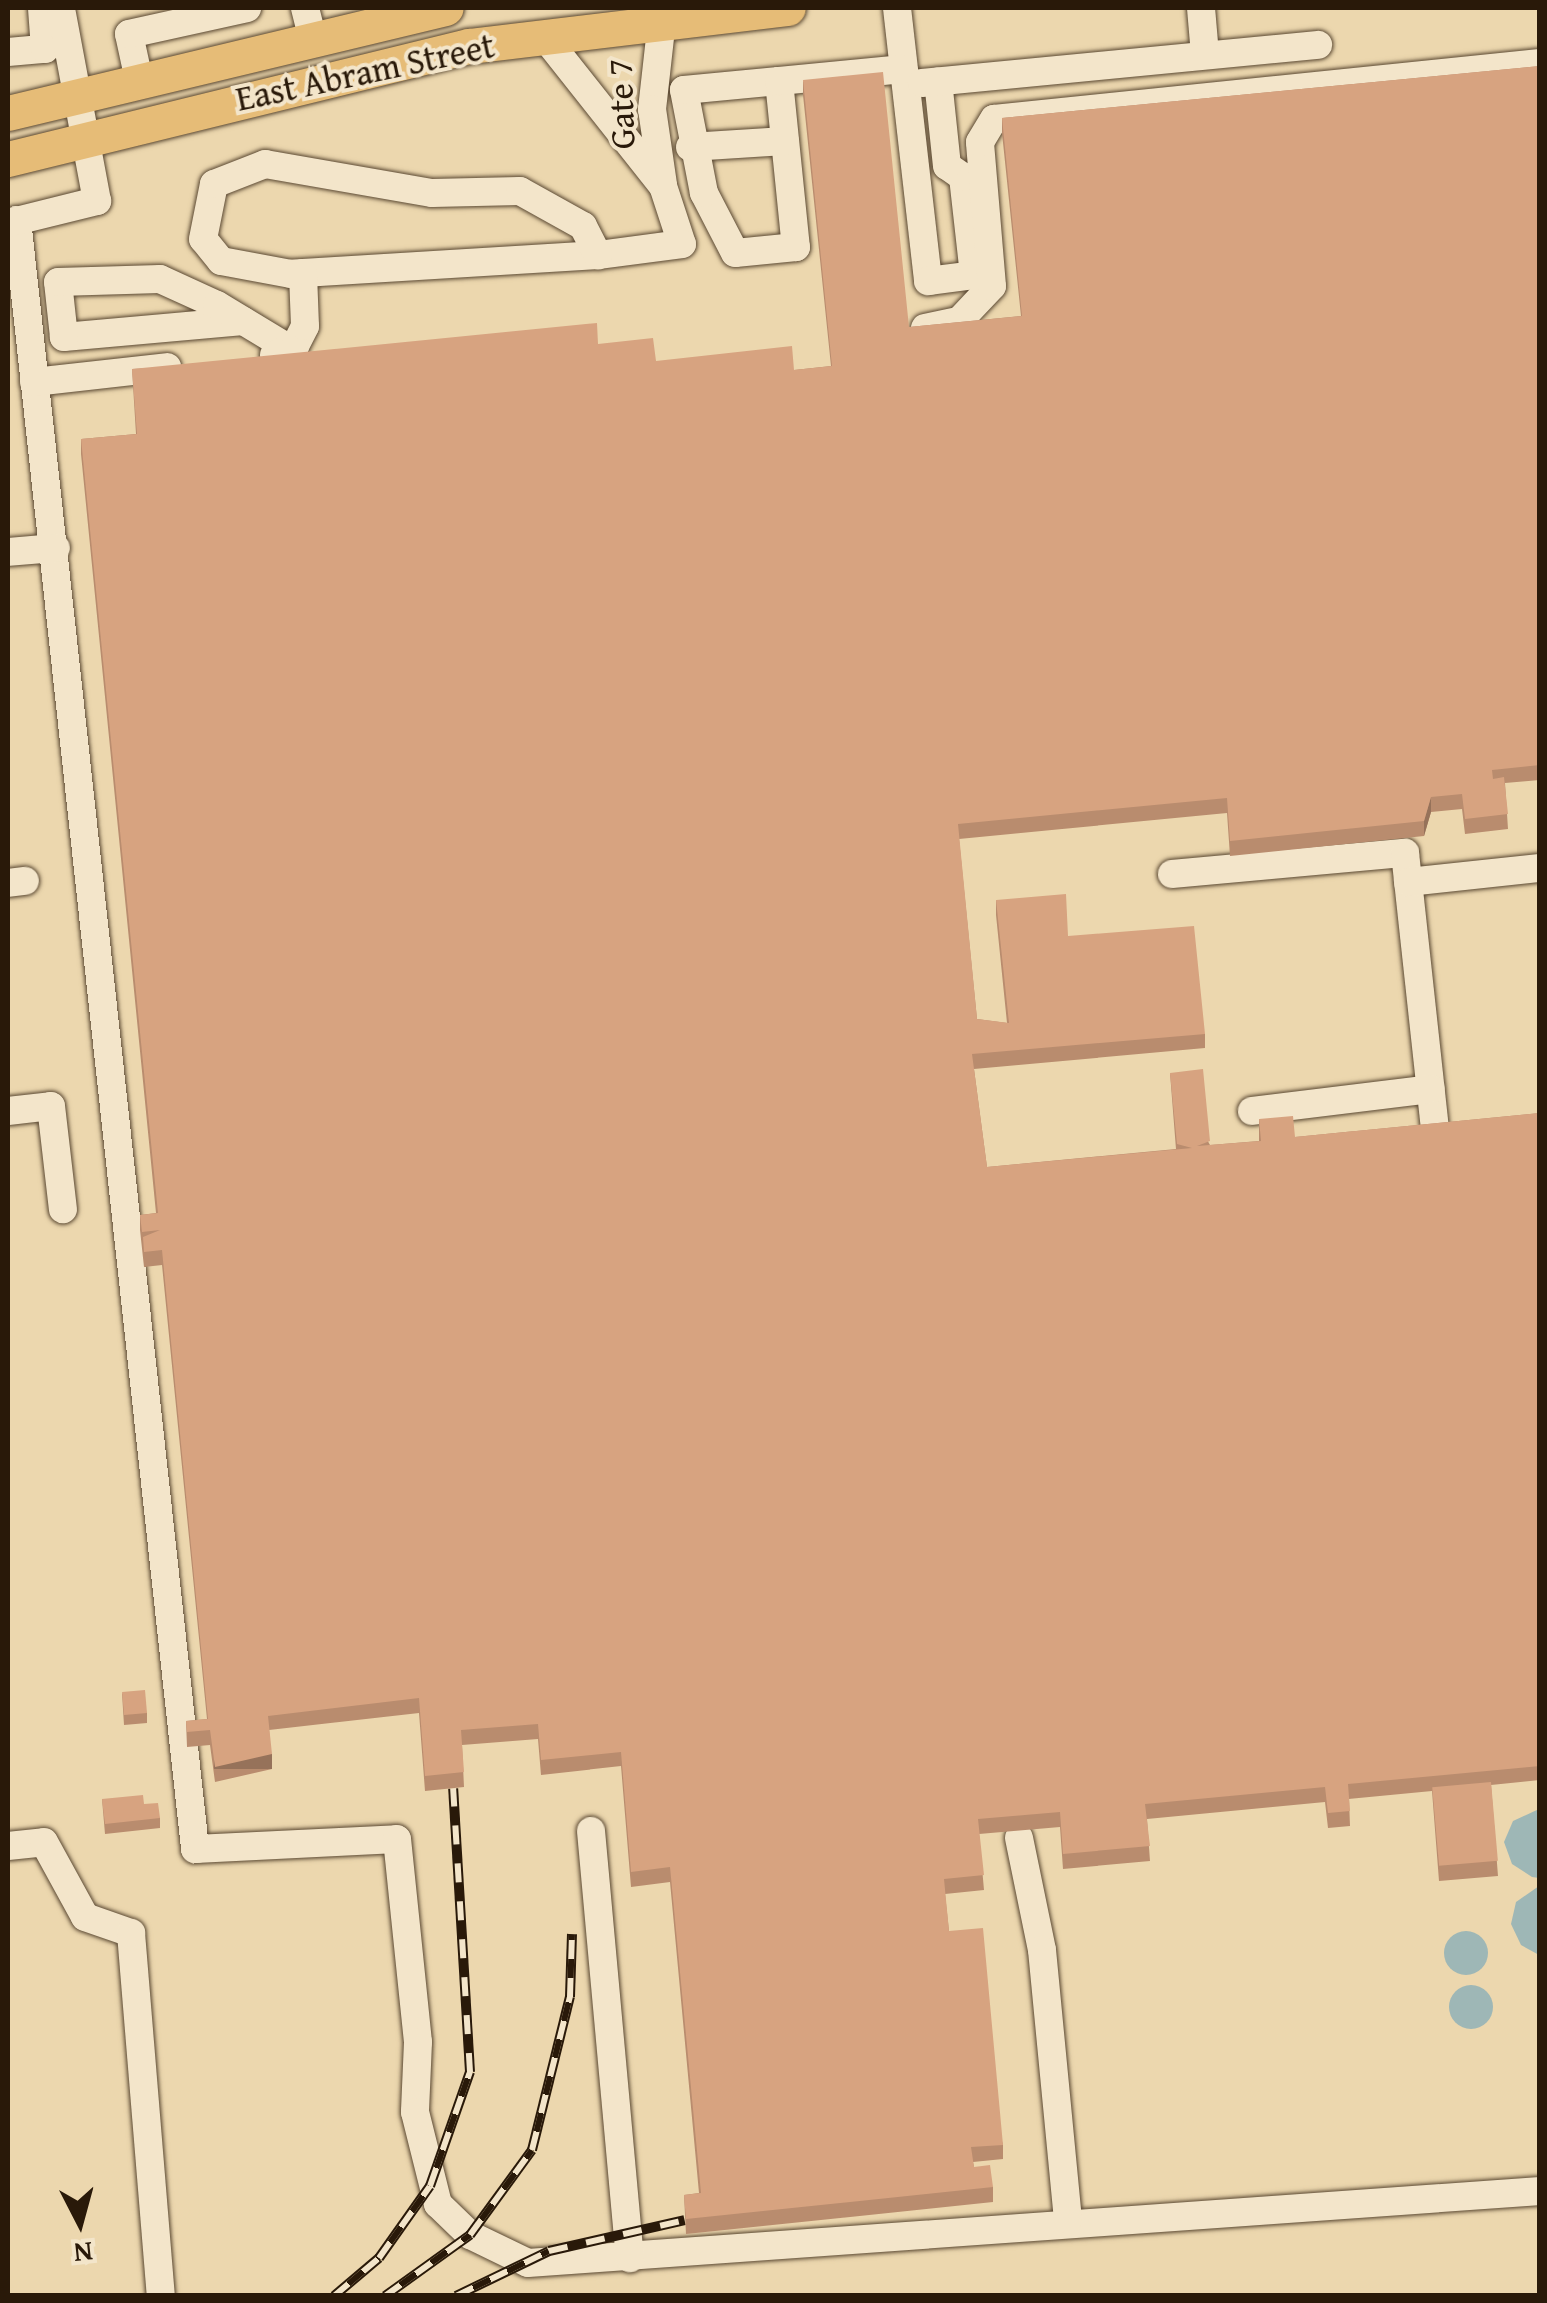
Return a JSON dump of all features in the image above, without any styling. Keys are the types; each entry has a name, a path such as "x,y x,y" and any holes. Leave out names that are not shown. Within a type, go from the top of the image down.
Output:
{"main road":[{"name":"East Abram Street","path":"8,113 139,80 309,22 446,8"},
{"path":"464,8 469,46"},
{"name":"East Abram Street","path":"8,159 469,46 788,8"}],"lane":[{"path":"8,52 45,49 42,8"},
{"path":"61,8 71,98 90,137 97,202 12,221 56,548 195,1849 397,1839 418,2042 414,2112 438,2204 470,2235 528,2263 630,2258 1068,2220 1332,2213 1540,2191"},
{"path":"139,80 129,34 248,8"},
{"path":"896,8 928,281 974,275 963,177 947,166 938,81"},
{"path":"1201,8 1205,55"},
{"name":"Gate 7","path":"662,20 652,109 663,186"},
{"path":"544,36 663,186 682,244 598,255 304,272 242,268 208,251 202,212 214,184 266,164 432,193 520,191 583,226 598,255"},
{"path":"779,80 796,247 736,253 690,147 684,90 779,80 904,76 938,81 1318,45"},
{"path":"925,328 959,321 992,286 980,142 994,118 1540,63"},
{"path":"690,147 785,141"},
{"path":"242,359 290,349 305,326 304,272"},
{"path":"244,321 64,337 58,282 160,280 244,321 290,349"},
{"path":"34,382 204,363"},
{"path":"8,552 56,548"},
{"path":"1172,874 1405,852 1436,1137"},
{"path":"1408,882 1540,868"},
{"path":"1252,1111 1431,1089"},
{"path":"8,1111 52,1106 63,1208"},
{"path":"591,1831 630,2258"},
{"path":"1020,1838 1042,1950 1068,2220"},
{"path":"8,1846 44,1842 86,1918 130,1933 161,2296"}],"water":[{"path":"1539,1809 1539,1878 1512,1864 1504,1842 1513,1821"},
{"path":"1540,1886 1539,1955 1521,1945 1511,1924 1516,1902"},
{"path":"1466,1931 1482,1937 1488,1953 1482,1969 1466,1975 1450,1969 1444,1953 1450,1937"},
{"path":"1471,1985 1487,1991 1493,2007 1487,2023 1471,2029 1455,2023 1449,2007 1455,1991"}],"building":[{"path":"1540,66 1540,765 1492,770 1493,779 1504,777 1508,814 1465,819 1462,794 1431,797 1424,821 1230,841 1227,798 958,824 977,1019 1009,1023 996,900 1066,894 1068,936 1194,926 1205,1034 972,1054 987,1167 1192,1148 1177,1144 1170,1073 1203,1069 1210,1141 1197,1146 1261,1141 1259,1119 1293,1116 1295,1137 1540,1113 1540,1766 1348,1784 1350,1811 1328,1813 1325,1787 1145,1804 1150,1846 1063,1854 1060,1812 978,1819 984,1875 944,1879 949,1931 983,1928 1003,2145 971,2147 974,2167 990,2165 993,2187 686,2219 684,2195 701,2193 670,1867 631,1872 621,1752 541,1760 538,1724 461,1730 464,1772 425,1776 419,1698 268,1716 272,1754 215,1767 210,1730 187,1732 186,1721 208,1719 162,1250 144,1252 143,1237 160,1230 142,1232 140,1215 158,1213 81,439 137,434 132,369 597,323 598,344 653,338 656,361 792,346 794,370 832,366 803,80 883,72 909,327 1022,316 1002,118"},
{"path":"145,1690 147,1713 124,1715 122,1692"},
{"path":"1491,1782 1498,1861 1439,1866 1432,1787"},
{"path":"143,1795 144,1804 158,1803 160,1818 105,1824 102,1799"}],"railway":[{"path":"334,2296 379,2258 430,2186 470,2072 453,1789"},
{"path":"385,2296 470,2235 532,2150 570,1997 572,1934"},
{"path":"456,2296 549,2251 685,2220"}]}
